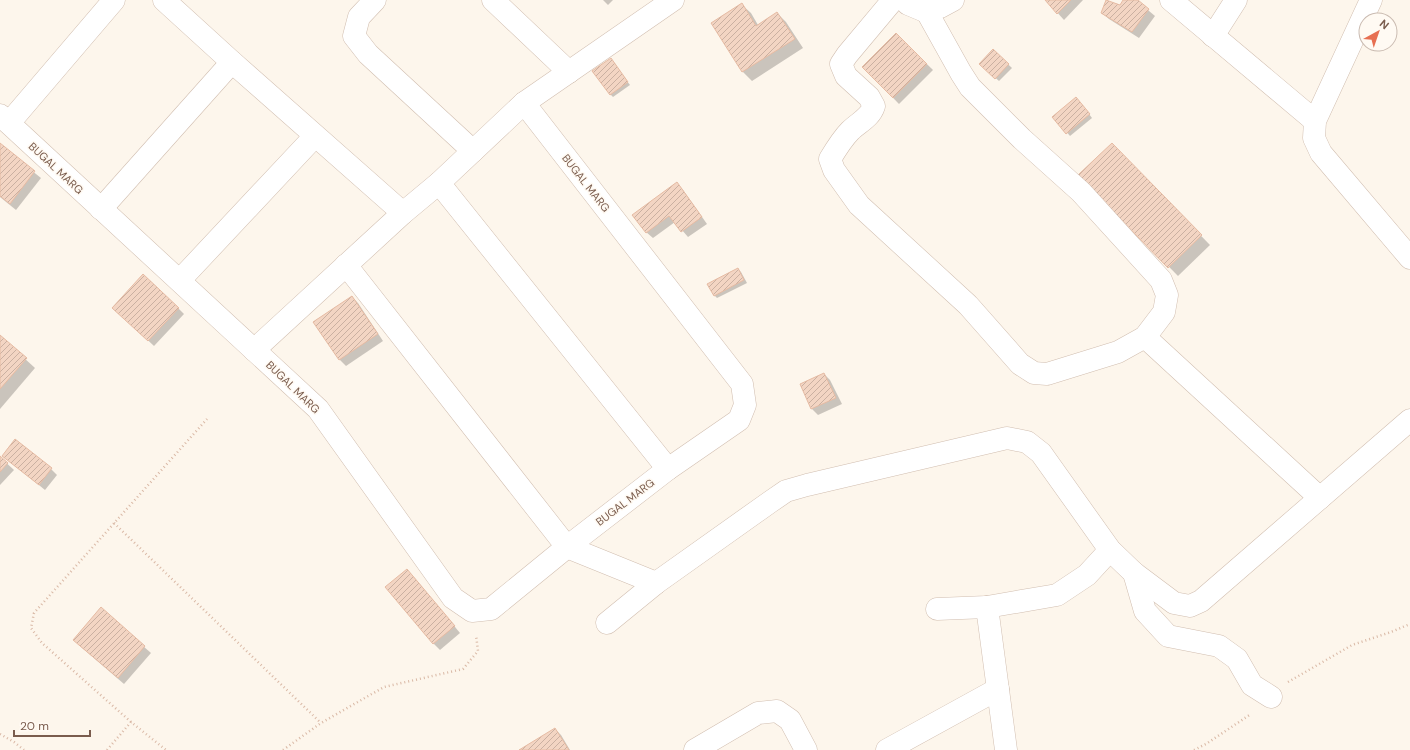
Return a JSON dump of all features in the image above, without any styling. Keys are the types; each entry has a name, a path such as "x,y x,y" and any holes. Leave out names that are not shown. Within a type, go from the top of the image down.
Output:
{"street":[{"path":"4,119 114,0"},
{"path":"164,0 403,213"},
{"path":"375,0 359,17 354,36 368,54 473,151"},
{"path":"493,0 569,72"},
{"path":"254,350 403,213 439,183 524,103 673,0"},
{"path":"893,0 847,54 841,64 846,76 869,97 874,106 871,113 851,130 836,149 830,160 834,170 859,205 968,305 1020,364 1034,373 1047,374 1118,352 1145,336 1164,312 1167,295 1161,280 1081,192 1022,140 970,87 927,12 908,4 904,0"},
{"path":"927,12 953,0"},
{"path":"1171,0 1315,121"},
{"path":"1213,36 1236,0"},
{"path":"1371,0 1315,121 1314,138 1321,153 1410,258"},
{"path":"101,209 232,62"},
{"name":"BUGAL MARG","path":"4,119 180,280 318,410 453,598 472,611 491,609 567,547 668,469 739,420 745,405 742,384 524,103"},
{"path":"180,280 315,136"},
{"path":"439,183 668,469"},
{"path":"346,266 567,547 656,583"},
{"path":"1145,336 1320,498"},
{"path":"607,623 656,583 786,492 806,485 1007,438 1026,442 1041,453 1110,550 1134,573 1174,603 1190,606 1201,601 1410,420"},
{"path":"937,609 987,607 1057,595 1087,575 1110,550"},
{"path":"1134,573 1145,611 1168,636 1219,646 1237,658 1252,685 1270,697"},
{"path":"987,607 1006,750"},
{"path":"887,750 998,689"},
{"path":"695,750 758,713 777,711 790,720 806,750"}],"path":[{"path":"166,750 131,722 42,642 31,628 34,614 207,419"},
{"path":"114,524 321,723"},
{"path":"283,750 321,723 384,687 463,669 478,651 472,611"},
{"path":"1194,750 1206,744 1255,712 1284,684 1352,645 1410,624"},
{"path":"107,750 131,722"},
{"path":"0,734 24,750"}],"building":[{"path":"1045,0 1071,0 1057,14"},
{"path":"1106,0 1120,5 1123,0 1138,0 1149,9 1132,32 1101,13"},
{"path":"742,3 756,26 777,12 795,39 742,72 711,23"},
{"path":"896,33 927,64 893,98 862,67"},
{"path":"993,49 1009,64 995,79 979,64"},
{"path":"611,58 628,82 610,95 592,71"},
{"path":"1076,97 1090,114 1066,134 1052,117"},
{"path":"0,143 35,171 10,204 0,196"},
{"path":"1112,143 1202,235 1168,268 1078,175"},
{"path":"677,182 702,217 681,232 669,216 646,233 632,215"},
{"path":"738,268 744,280 714,296 707,284"},
{"path":"143,274 179,308 148,341 112,308"},
{"path":"352,296 378,334 339,360 313,322"},
{"path":"0,335 27,358 0,389"},
{"path":"824,373 836,398 811,409 800,384"},
{"path":"15,439 52,468 39,485 2,456"},
{"path":"0,456 8,463 0,472"},
{"path":"407,569 455,626 433,644 385,587"},
{"path":"101,607 145,646 118,678 73,640"},
{"path":"555,728 569,750 519,750"}]}
